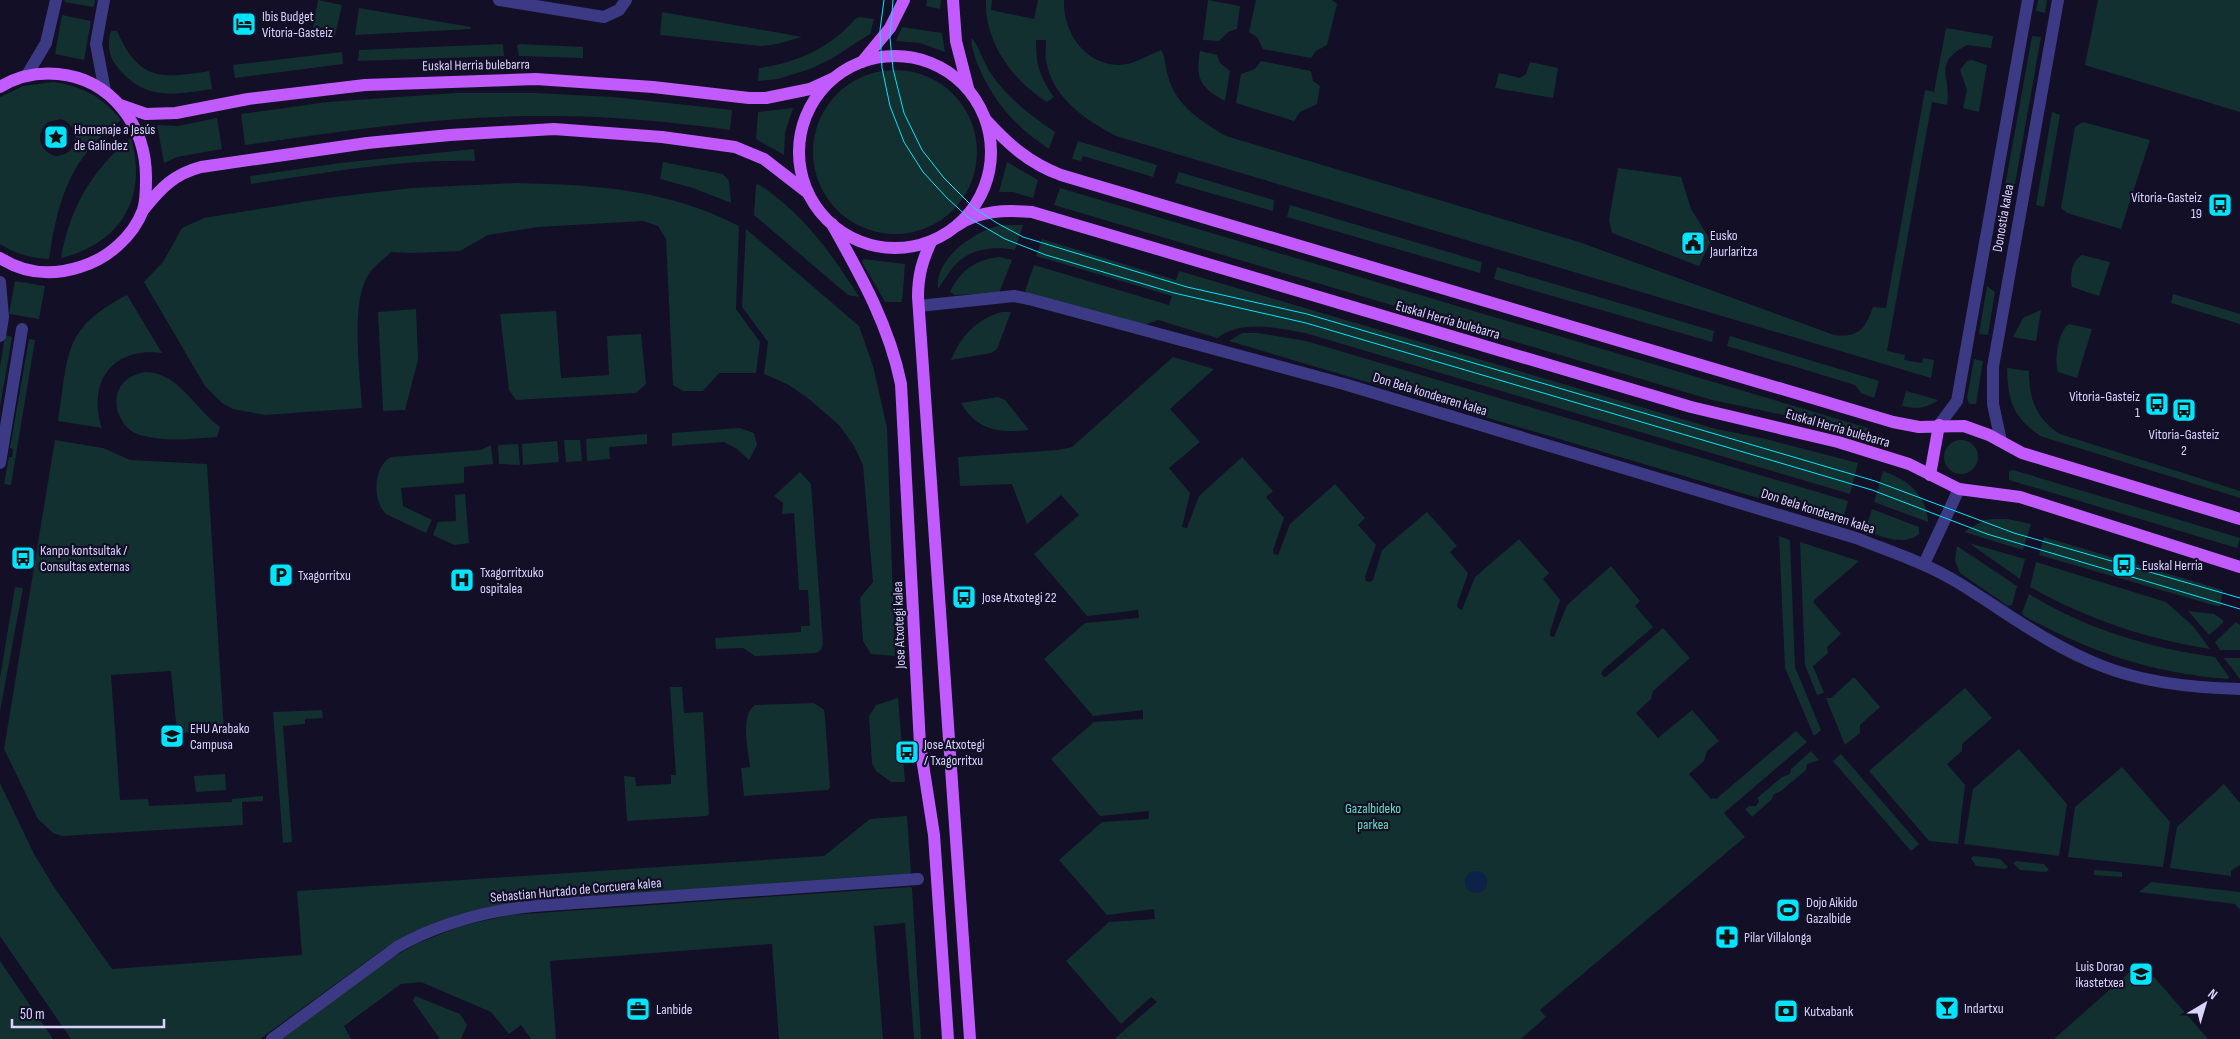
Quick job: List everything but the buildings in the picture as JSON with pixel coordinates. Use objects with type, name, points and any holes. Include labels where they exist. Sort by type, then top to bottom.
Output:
[{"type":"main road","points":[[862,62],[890,28],[904,0]]},
{"type":"main road","points":[[952,0],[956,41],[968,90]]},
{"type":"main road","points":[[891,56],[920,60],[947,71],[968,90],[979,104],[986,120],[990,138],[989,174],[984,192],[974,208],[958,225],[932,242],[914,247],[879,247],[846,235],[818,210],[808,193],[799,159],[800,141],[810,107],[832,80],[862,62],[891,56]]},
{"type":"main road","points":[[0,87],[27,75],[47,73],[67,75],[87,81],[105,91],[120,104],[133,122],[145,155],[144,208]]},
{"type":"main road","name":"Euskal Herria bulebarra","points":[[120,104],[146,114],[176,113],[248,99],[365,85],[536,79],[653,87],[749,98],[766,98],[810,89],[832,80]]},
{"type":"main road","name":"Euskal Herria bulebarra","points":[[986,120],[1021,155],[1032,163],[1061,175],[1893,422],[1919,426],[1964,426],[2000,441],[2022,453],[2240,519]]},
{"type":"main road","points":[[0,258],[16,266],[36,272],[67,271],[96,262],[124,239],[144,208],[169,180],[185,171],[201,167],[367,143],[450,135],[554,129],[662,137],[735,148],[764,159],[808,193]]},
{"type":"main road","name":"Euskal Herria bulebarra","points":[[958,225],[970,218],[990,213],[1032,212],[1691,407],[1838,442],[1909,464],[1959,489],[2020,497],[2240,567]]},
{"type":"main road","name":"Jose Atxotegi kalea","points":[[832,224],[877,306],[890,341],[901,384],[920,745],[934,835],[948,1039]]},
{"type":"main road","points":[[932,242],[922,261],[918,278],[919,306],[970,1039]]},
{"type":"main road","points":[[1930,475],[1939,425]]},
{"type":"street","points":[[27,75],[46,43],[56,0]]},
{"type":"street","points":[[104,0],[96,44],[105,91]]},
{"type":"street","points":[[499,0],[604,17],[619,10],[626,0]]},
{"type":"street","name":"Donostia kalea","points":[[1939,425],[1957,401],[2028,0]]},
{"type":"street","name":"Donostia kalea","points":[[2000,441],[1993,404],[1993,367],[2058,0]]},
{"type":"street","points":[[0,282],[2,317],[0,336]]},
{"type":"street","name":"Don Bela kondearen kalea","points":[[919,306],[1014,296],[1344,384],[1856,538],[1924,564],[1957,582],[2035,633],[2102,666],[2161,682],[2240,690]]},
{"type":"street","points":[[0,463],[22,329]]},
{"type":"street","points":[[1924,564],[1959,489]]},
{"type":"street","name":"Sebastian Hurtado de Corcuera kalea","points":[[272,1039],[397,947],[419,935],[476,915],[504,909],[533,906],[918,879]]},
{"type":"green space","points":[[65,0],[95,0],[94,7],[64,2]]},
{"type":"green space","points":[[318,0],[342,5],[335,36],[311,39]]},
{"type":"green space","points":[[927,0],[941,0],[940,9],[926,6]]},
{"type":"green space","points":[[986,0],[992,0],[991,10],[1034,19],[1038,0],[1064,0],[1067,23],[1071,34],[1085,52],[1105,63],[1128,64],[1161,50],[1172,87],[1183,104],[1208,125],[1226,136],[1579,242],[1834,335],[1843,336],[1860,330],[1867,321],[1873,307],[1886,308],[1925,90],[1934,92],[1946,28],[1993,36],[1991,48],[1967,45],[1949,58],[1945,71],[1948,95],[1947,105],[1932,102],[1887,351],[1905,355],[1904,360],[1922,363],[1923,358],[1934,360],[1931,378],[1116,136],[1082,115],[1063,97],[1055,86],[1050,74],[1046,58],[1046,40],[1036,40],[1037,56],[1039,70],[1054,97],[1047,102],[1012,72],[995,45],[987,16]]},
{"type":"green space","points":[[1208,0],[1240,6],[1237,29],[1228,32],[1219,41],[1203,40]]},
{"type":"green space","points":[[1256,0],[1332,0],[1337,4],[1327,45],[1316,51],[1311,58],[1263,49],[1257,37],[1249,32]]},
{"type":"green space","points":[[2038,0],[2047,0],[2045,13],[2036,11]]},
{"type":"green space","points":[[2098,0],[2240,0],[2240,112],[2085,65]]},
{"type":"green space","points":[[359,8],[471,27],[471,29],[355,35]]},
{"type":"green space","points":[[662,12],[802,37],[761,46],[660,35]]},
{"type":"green space","points":[[62,15],[91,21],[84,60],[55,54]]},
{"type":"green space","points":[[859,17],[874,19],[870,34],[831,59],[810,69],[778,79],[758,81],[759,68],[799,58],[824,46]]},
{"type":"green space","points":[[902,27],[942,33],[945,52],[920,43],[896,41]]},
{"type":"green space","points":[[111,31],[117,31],[125,47],[143,68],[153,73],[165,75],[209,71],[212,89],[183,93],[159,93],[147,90],[136,84],[113,61],[109,44]]},
{"type":"green space","points":[[2032,36],[2041,37],[2009,218],[1999,220]]},
{"type":"green space","points":[[972,38],[990,72],[1003,90],[1055,132],[1049,149],[1025,131],[996,99],[976,60]]},
{"type":"green space","points":[[503,44],[504,56],[358,61],[359,50]]},
{"type":"green space","points":[[519,44],[583,47],[583,58],[519,56],[517,46]]},
{"type":"green space","points":[[1200,51],[1217,55],[1220,63],[1230,71],[1225,101],[1210,92],[1199,76]]},
{"type":"green space","points":[[342,52],[343,64],[235,78],[233,65]]},
{"type":"green space","points":[[1972,60],[1987,65],[1979,112],[1963,108],[1967,90],[1960,70],[1967,61]]},
{"type":"green space","points":[[1261,61],[1311,71],[1313,81],[1320,86],[1317,104],[1300,112],[1294,121],[1236,103],[1241,74],[1255,69]]},
{"type":"green space","points":[[1530,62],[1558,68],[1553,98],[1495,88],[1499,73],[1520,78],[1526,74]]},
{"type":"green space","points":[[903,70],[919,73],[934,79],[959,100],[968,113],[974,128],[977,152],[976,168],[968,191],[947,216],[934,225],[919,231],[887,234],[871,231],[856,225],[831,204],[822,191],[816,176],[813,144],[816,128],[822,113],[843,88],[856,79],[871,73]]},
{"type":"green space","points":[[53,82],[73,86],[99,99],[121,120],[90,149],[78,164],[69,181],[57,217],[49,259],[23,255],[0,244],[0,97],[23,86]],"holes":[[[61,119],[73,128],[75,134],[73,146],[63,155],[55,156],[49,153],[40,141],[41,132],[44,127],[48,122]]]},
{"type":"green space","points":[[455,93],[535,93],[613,97],[732,110],[730,130],[659,121],[610,118],[562,116],[501,117],[391,125],[245,145],[241,114],[328,102]]},
{"type":"green space","points":[[793,108],[785,133],[784,155],[756,139],[758,112]]},
{"type":"green space","points":[[2052,112],[2060,115],[2044,207],[2036,205]]},
{"type":"green space","points":[[217,118],[222,149],[177,157],[164,163],[157,125],[178,126]]},
{"type":"green space","points":[[2083,122],[2150,140],[2121,229],[2067,213],[2061,208],[2075,127]]},
{"type":"green space","points":[[131,138],[136,180],[132,198],[125,215],[114,229],[100,241],[82,251],[61,258],[70,223],[84,192],[105,163]]},
{"type":"green space","points":[[1078,141],[1157,165],[1153,177],[1083,156],[1081,161],[1072,159]]},
{"type":"green space","points":[[474,149],[475,161],[391,164],[251,184],[250,176],[340,163]]},
{"type":"green space","points":[[663,162],[723,174],[729,181],[731,203],[693,188],[660,179]]},
{"type":"green space","points":[[1007,162],[1038,180],[1033,198],[1013,192],[999,192]]},
{"type":"green space","points":[[1618,168],[1681,177],[1691,209],[1711,241],[1699,266],[1612,233],[1609,220]]},
{"type":"green space","points":[[1179,172],[1274,200],[1273,211],[1175,183]]},
{"type":"green space","points":[[517,183],[575,185],[631,191],[685,204],[739,226],[736,309],[760,342],[756,373],[719,373],[703,391],[683,391],[673,385],[666,239],[658,226],[643,221],[538,227],[488,235],[460,251],[391,252],[369,274],[363,286],[360,302],[358,358],[362,408],[265,415],[233,409],[222,403],[205,386],[144,282],[163,262],[182,228],[204,218],[327,198],[412,188]]},
{"type":"green space","points":[[758,184],[789,207],[815,235],[859,297],[848,295],[754,215],[756,185]]},
{"type":"green space","points":[[1060,188],[1868,428],[1865,437],[1789,416],[1712,400],[1054,205]]},
{"type":"green space","points":[[1290,205],[1482,262],[1480,273],[1287,217]]},
{"type":"green space","points":[[1003,225],[1023,225],[1015,250],[992,248],[969,254],[953,267],[938,289],[943,266],[959,247],[981,232]]},
{"type":"green space","points":[[746,229],[859,326],[873,366],[887,428],[895,656],[871,654],[863,641],[860,598],[873,582],[863,465],[854,446],[839,425],[789,385],[764,374],[768,342],[742,307]]},
{"type":"green space","points":[[1042,239],[1176,280],[1179,271],[1716,429],[1766,439],[1858,463],[1850,494],[1305,333],[1260,326],[1238,328],[1217,338],[1158,320],[1142,326],[1028,293],[1025,291],[1034,265],[1169,305],[1172,296],[1036,256]]},
{"type":"green space","points":[[2082,255],[2110,262],[2099,296],[2072,287],[2072,269]]},
{"type":"green space","points":[[1000,257],[1012,260],[999,293],[955,295],[950,292],[954,284],[970,267],[984,260]]},
{"type":"green space","points":[[863,259],[905,264],[902,302],[885,302],[862,262]]},
{"type":"green space","points":[[1497,267],[1714,331],[1712,342],[1494,279]]},
{"type":"green space","points":[[15,281],[45,286],[39,319],[9,314]]},
{"type":"green space","points":[[1987,286],[1995,292],[1988,335],[1979,334]]},
{"type":"green space","points":[[2173,294],[2240,314],[2240,324],[2171,303]]},
{"type":"green space","points":[[127,295],[162,353],[144,352],[129,355],[117,362],[108,371],[101,383],[98,396],[98,412],[102,428],[58,421],[67,361],[79,332],[106,307]]},
{"type":"green space","points":[[416,309],[418,360],[405,410],[383,411],[378,312]]},
{"type":"green space","points":[[2041,310],[2036,341],[2013,337],[2023,318]]},
{"type":"green space","points":[[556,311],[561,378],[609,375],[607,336],[641,334],[646,384],[636,393],[516,400],[509,390],[500,314]]},
{"type":"green space","points":[[1002,312],[1011,312],[997,349],[991,353],[951,360],[970,330],[984,319]]},
{"type":"green space","points":[[2069,324],[2092,329],[2077,378],[2058,372],[2057,367],[2060,339]]},
{"type":"green space","points":[[1242,333],[1258,333],[1306,341],[1848,501],[1842,523],[1229,341]]},
{"type":"green space","points":[[5,335],[12,337],[0,407],[0,367]]},
{"type":"green space","points":[[1730,336],[1879,381],[1874,398],[1861,393],[1855,385],[1727,346]]},
{"type":"green space","points":[[29,339],[35,340],[11,485],[4,484],[9,457],[12,457],[13,449],[10,448]]},
{"type":"green space","name":"Gazalbideko parkea","points":[[1173,357],[1214,369],[1170,409],[1200,442],[1169,468],[1190,493],[1182,527],[1187,528],[1199,496],[1242,457],[1273,491],[1266,497],[1284,518],[1273,550],[1274,554],[1278,555],[1290,524],[1335,484],[1365,518],[1358,525],[1376,545],[1365,577],[1366,581],[1370,582],[1373,580],[1382,550],[1427,512],[1457,546],[1450,552],[1468,573],[1457,605],[1462,610],[1475,577],[1519,539],[1549,573],[1543,579],[1560,600],[1550,632],[1550,636],[1554,637],[1567,605],[1611,566],[1640,601],[1635,606],[1653,627],[1603,670],[1601,674],[1604,677],[1607,676],[1663,628],[1690,658],[1653,691],[1651,699],[1636,713],[1658,738],[1692,710],[1719,741],[1707,751],[1704,761],[1689,774],[1711,799],[1716,799],[1796,731],[1807,742],[1724,813],[1745,837],[1540,1010],[1546,1017],[1521,1039],[1114,1039],[1157,1002],[1151,997],[1121,1024],[1066,961],[1109,922],[1155,919],[1154,909],[1107,915],[1059,860],[1102,822],[1149,819],[1149,811],[1100,816],[1051,759],[1094,722],[1143,719],[1143,710],[1093,716],[1044,659],[1085,623],[1139,618],[1138,610],[1087,616],[1034,554],[1079,515],[1061,495],[1027,524],[1012,484],[960,486],[958,457],[1058,450],[1072,447]]},
{"type":"green space","points":[[1974,359],[1983,361],[1976,404],[1969,404],[1967,398]]},
{"type":"green space","points":[[2007,368],[2029,371],[2032,399],[2045,422],[2060,434],[2240,491],[2240,498],[2040,436],[2023,421],[2013,406],[2010,398]]},
{"type":"green space","points":[[145,372],[167,378],[177,385],[220,427],[217,437],[159,439],[140,435],[126,426],[121,420],[116,404],[119,389],[129,378]]},
{"type":"green space","points":[[1906,391],[1938,400],[1921,408],[1902,406]]},
{"type":"green space","points":[[998,397],[1005,400],[1029,430],[1008,431],[982,425],[967,412],[961,403]]},
{"type":"green space","points":[[740,428],[754,433],[757,445],[749,460],[737,449],[724,442],[672,446],[672,433]]},
{"type":"green space","points":[[647,434],[647,444],[609,447],[610,459],[587,461],[586,439]]},
{"type":"green space","points":[[55,440],[103,448],[130,460],[207,464],[224,731],[177,733],[171,671],[111,675],[120,800],[148,799],[149,806],[232,802],[232,799],[263,796],[263,801],[242,802],[243,825],[62,836],[53,833],[38,819],[4,749]]},
{"type":"green space","points":[[564,440],[580,440],[582,461],[566,462]]},
{"type":"green space","points":[[1961,440],[1968,441],[1973,445],[1977,450],[1977,464],[1973,469],[1968,473],[1961,474],[1954,473],[1949,469],[1945,464],[1944,457],[1945,450],[1949,445],[1954,441]]},
{"type":"green space","points":[[557,441],[559,462],[523,465],[522,444]]},
{"type":"green space","points":[[518,444],[520,465],[499,464],[498,445]]},
{"type":"green space","points":[[491,445],[493,464],[464,467],[464,483],[401,488],[403,506],[432,520],[426,533],[386,514],[381,508],[377,492],[378,476],[385,462],[391,457],[481,450]]},
{"type":"green space","points":[[2013,470],[2240,538],[2237,548],[2009,480],[2009,471]]},
{"type":"green space","points":[[1883,471],[1900,479],[1914,489],[1924,503],[1928,522],[1874,502]]},
{"type":"green space","points":[[800,472],[811,484],[823,644],[821,650],[816,653],[755,656],[743,648],[716,649],[715,638],[801,632],[801,626],[810,626],[808,590],[799,590],[794,513],[782,514],[783,503],[774,496]]},
{"type":"green space","points":[[465,494],[469,543],[454,545],[433,535],[438,522],[456,521],[455,495]]},
{"type":"green space","points":[[1872,509],[1919,527],[1919,534],[1913,538],[1900,540],[1885,538],[1865,531]]},
{"type":"green space","points":[[2008,519],[2031,524],[2023,550],[1964,532],[1984,520]]},
{"type":"green space","points":[[1779,536],[1790,540],[1795,667],[1821,730],[1814,736],[1785,668]]},
{"type":"green space","points":[[2044,537],[2223,590],[2220,607],[2039,555]]},
{"type":"green space","points":[[1800,542],[1859,561],[1814,600],[1814,603],[1841,634],[1827,647],[1828,653],[1813,666],[1824,693],[1817,695],[1805,665]]},
{"type":"green space","points":[[1969,543],[2025,559],[2020,579]]},
{"type":"green space","points":[[1957,546],[2017,586],[2012,605],[2008,606],[1960,573],[1955,561]]},
{"type":"green space","points":[[2036,562],[2166,602],[2193,626],[2210,649],[2162,640],[2117,626],[2073,609],[2051,598],[2030,587]]},
{"type":"green space","points":[[15,587],[23,588],[0,711],[0,678]]},
{"type":"green space","points":[[2029,594],[2095,627],[2166,648],[2215,657],[2229,677],[2228,679],[2200,676],[2147,666],[2122,659],[2073,640],[2024,616],[2022,613]]},
{"type":"green space","points":[[2188,611],[2214,614],[2223,620],[2223,623],[2209,635]]},
{"type":"green space","points":[[2236,622],[2240,625],[2240,650],[2220,650],[2215,642]]},
{"type":"green space","points":[[2224,658],[2240,658],[2240,679]]},
{"type":"green space","points":[[1854,677],[1880,707],[1860,725],[1860,733],[1845,745],[1826,698],[1831,698]]},
{"type":"green space","points":[[670,687],[682,687],[684,713],[703,712],[709,814],[707,816],[627,821],[624,776],[635,777],[636,786],[671,784],[671,775],[676,775]]},
{"type":"green space","points":[[1965,688],[1992,718],[1962,744],[1962,751],[1947,764],[1965,785],[1958,844],[1929,841],[1869,771]]},
{"type":"green space","points":[[898,698],[905,782],[891,782],[876,771],[872,763],[869,716],[876,705]]},
{"type":"green space","points":[[814,703],[824,710],[830,787],[828,790],[744,796],[741,768],[750,767],[746,724],[750,710],[755,705]]},
{"type":"green space","points":[[322,710],[323,718],[305,719],[305,724],[283,726],[292,842],[283,843],[273,712]]},
{"type":"green space","points":[[2019,749],[2067,804],[2059,856],[1964,844],[1973,789]]},
{"type":"green space","points":[[1811,751],[1819,760],[1807,764],[1806,770],[1781,791],[1774,794],[1772,799],[1752,817],[1745,809],[1749,806],[1756,806],[1759,801],[1757,798],[1782,777],[1790,774],[1791,769]]},
{"type":"green space","points":[[1841,754],[1919,844],[1911,851],[1833,761]]},
{"type":"green space","points":[[2122,767],[2170,822],[2163,867],[2068,857],[2075,807]]},
{"type":"green space","points":[[225,774],[226,790],[196,792],[194,776]]},
{"type":"green space","points":[[0,783],[34,854],[54,887],[112,969],[302,955],[297,891],[824,856],[870,819],[907,816],[911,872],[909,875],[517,901],[457,915],[411,933],[385,948],[260,1039],[71,1039],[0,936]]},
{"type":"green space","points":[[2224,784],[2240,803],[2240,865],[2231,871],[2231,876],[2170,868],[2177,827]]},
{"type":"green space","points":[[1974,856],[2000,859],[2008,867],[2005,869],[1976,866],[1971,858]]},
{"type":"green space","points":[[2016,861],[2044,864],[2049,870],[2046,872],[2020,870],[2013,863]]},
{"type":"green space","points":[[2094,870],[2122,872],[2122,877],[2094,875]]},
{"type":"green space","points":[[2151,882],[2240,892],[2240,910],[2235,904],[2139,892]]},
{"type":"green space","points":[[912,888],[921,1039],[914,1039],[905,923],[874,926],[883,1039],[779,1039],[772,944],[550,961],[556,1039],[531,1039],[521,1025],[509,1034],[491,1012],[421,982],[401,984],[344,1026],[351,1039],[281,1039],[393,957],[416,944],[461,926],[510,915]]},
{"type":"green space","points":[[0,961],[53,1039],[0,1039]]},
{"type":"green space","points":[[2141,962],[2208,1039],[2054,1039]]},
{"type":"green space","points":[[415,996],[460,1014],[467,1025],[461,1039],[440,1039],[413,1001]]},
{"type":"water","points":[[1472,871],[1480,871],[1487,878],[1487,886],[1480,893],[1472,893],[1465,886],[1465,878]]},
{"type":"tram line","points":[[884,0],[880,30],[882,68],[890,106],[904,142],[923,172],[947,198],[969,218],[1005,239],[1046,255],[1174,293],[1306,323],[1872,490],[1987,534],[2240,609]]},
{"type":"tram line","points":[[893,0],[890,38],[893,69],[904,113],[922,150],[944,178],[974,208],[1023,237],[1187,287],[1307,314],[1875,481],[2014,533],[2240,598]]},
{"type":"place","name":"Ibis Budget Vitoria-Gasteiz","points":[[244,24]]},
{"type":"place","name":"Homenaje a Jesús de Galíndez","points":[[56,137]]},
{"type":"place","name":"Vitoria-Gasteiz 19","points":[[2220,205]]},
{"type":"place","name":"Eusko Jaurlaritza","points":[[1693,243]]},
{"type":"place","name":"Vitoria-Gasteiz 1","points":[[2157,404]]},
{"type":"place","name":"Vitoria-Gasteiz 2","points":[[2184,410]]},
{"type":"place","name":"Kanpo kontsultak / Consultas externas","points":[[23,558]]},
{"type":"place","name":"Euskal Herria","points":[[2124,565]]},
{"type":"place","name":"Txagorritxu","points":[[281,575]]},
{"type":"place","name":"Txagorritxuko ospitalea","points":[[462,580]]},
{"type":"place","name":"Jose Atxotegi 22","points":[[964,597]]},
{"type":"place","name":"EHU Arabako Campusa","points":[[172,736]]},
{"type":"place","name":"Jose Atxotegi / Txagorritxu","points":[[907,752]]},
{"type":"place","name":"Dojo Aikido Gazalbide","points":[[1788,910]]},
{"type":"place","name":"Pilar Villalonga","points":[[1727,937]]},
{"type":"place","name":"Luis Dorao ikastetxea","points":[[2141,974]]},
{"type":"place","name":"Indartxu","points":[[1947,1008]]},
{"type":"place","name":"Lanbide","points":[[638,1009]]},
{"type":"place","name":"Kutxabank","points":[[1786,1011]]}]
